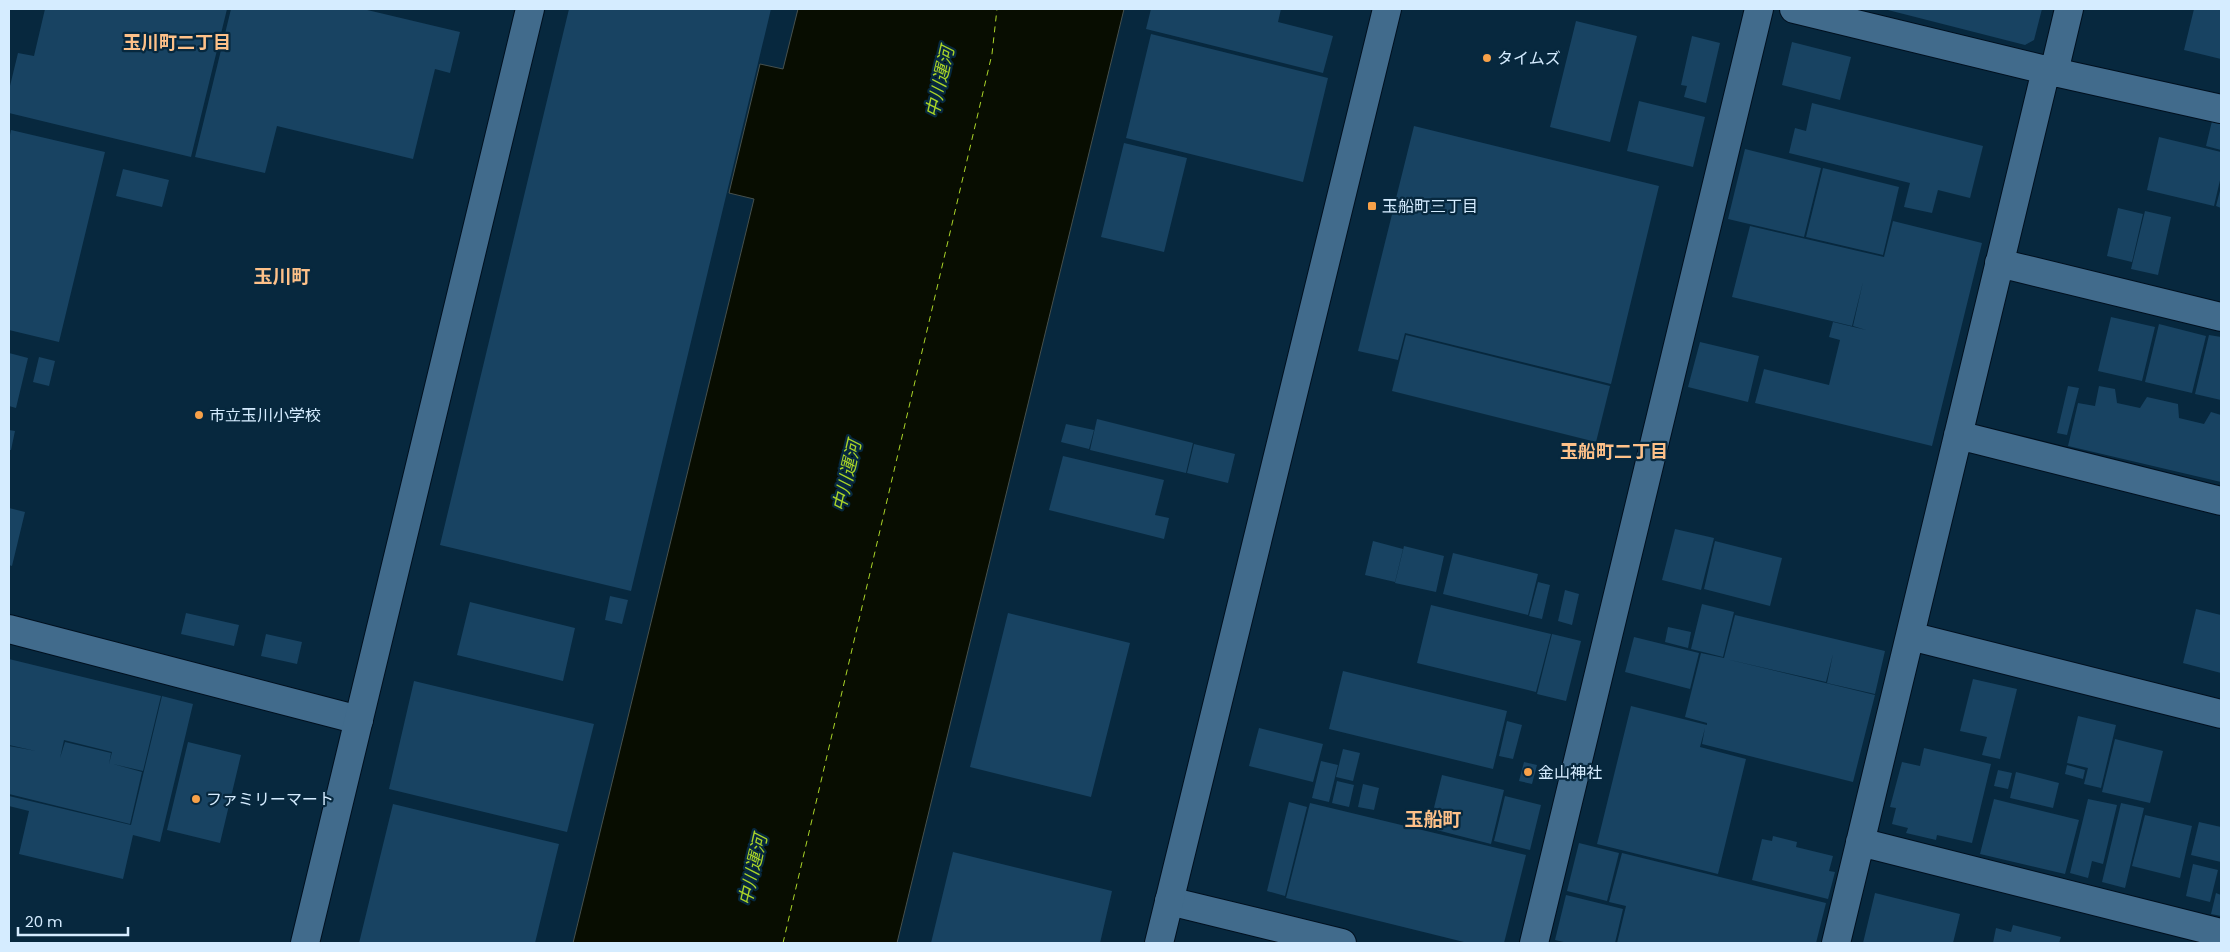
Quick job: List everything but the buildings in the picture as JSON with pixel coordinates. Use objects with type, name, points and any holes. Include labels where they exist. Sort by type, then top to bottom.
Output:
[{"type":"street","points":[[306,943],[530,9]]},
{"type":"street","points":[[1159,943],[1388,9]]},
{"type":"street","points":[[1534,943],[1759,9]]},
{"type":"street","points":[[1794,9],[2050,71],[2221,109]]},
{"type":"street","points":[[1836,943],[1999,263],[2050,71],[2069,9]]},
{"type":"street","points":[[1999,263],[2221,317]]},
{"type":"street","points":[[1958,434],[2221,501]]},
{"type":"street","points":[[9,629],[359,720]]},
{"type":"street","points":[[1910,636],[2221,714]]},
{"type":"street","points":[[1860,842],[2221,933]]},
{"type":"street","points":[[1169,901],[1342,943]]},
{"type":"water","name":"中川運河","points":[[798,9],[1124,9],[897,943],[573,943],[754,199],[729,193],[760,64],[783,69]]},
{"type":"ferry route","points":[[783,943],[992,54],[997,9]]},
{"type":"place","name":"タイムズ","points":[[1487,58]]},
{"type":"place","name":"玉船町三丁目","points":[[1372,206]]},
{"type":"place","name":"市立玉川小学校","points":[[199,415]]},
{"type":"place","name":"金山神社","points":[[1528,772]]},
{"type":"place","name":"ファミリーマート","points":[[196,799]]},
{"type":"district","name":"玉川町二丁目","points":[[177,43]]},
{"type":"district","name":"玉川町","points":[[282,276]]},
{"type":"district","name":"玉船町二丁目","points":[[1614,452]]},
{"type":"district","name":"玉船町","points":[[1433,819]]}]
